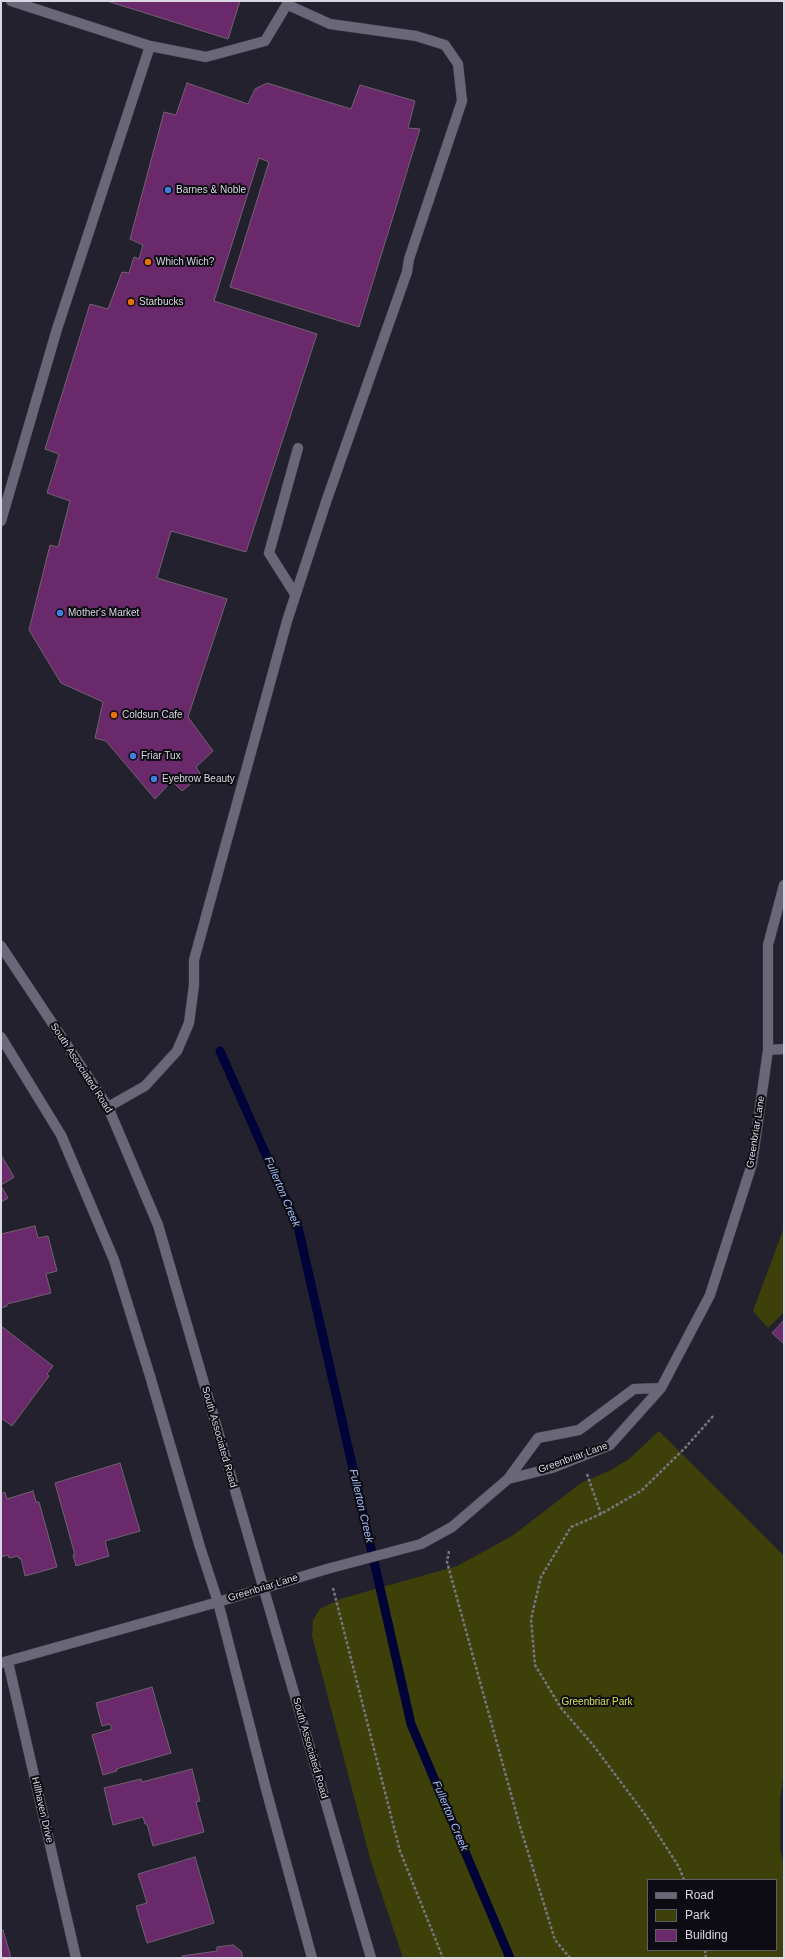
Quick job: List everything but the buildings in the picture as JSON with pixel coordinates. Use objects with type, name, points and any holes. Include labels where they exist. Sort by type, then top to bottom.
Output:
[{"type":"street","points":[[11,1],[150,46],[206,57],[265,41],[289,3],[330,24],[416,36],[445,45],[458,64],[462,101],[409,259],[407,272],[295,594],[194,960],[194,985],[189,1023],[177,1051],[145,1086],[108,1107]]},
{"type":"street","points":[[1,521],[57,329],[150,46]]},
{"type":"street","points":[[295,594],[269,553],[298,448]]},
{"type":"street","name":"Greenbriar Lane","points":[[508,1479],[552,1468],[610,1445],[661,1388],[710,1295],[750,1172],[768,1050],[768,945],[784,885]]},
{"type":"street","name":"South Associated Road","points":[[1,946],[108,1107],[158,1225],[371,1958]]},
{"type":"street","points":[[1,1037],[61,1135],[114,1260],[200,1547],[218,1602],[266,1789],[312,1958]]},
{"type":"street","points":[[768,1050],[784,1049]]},
{"type":"street","name":"Greenbriar Lane","points":[[4,1663],[263,1589],[343,1564],[421,1544],[452,1527],[508,1479],[538,1438],[579,1430],[634,1389],[661,1388]]},
{"type":"street","name":"Hillhaven Drive","points":[[4,1663],[76,1958]]},
{"type":"path","points":[[684,1879],[679,1867],[644,1813],[593,1745],[561,1708],[535,1665],[531,1619],[541,1577],[571,1527],[601,1514],[641,1491],[685,1448],[714,1415]]},
{"type":"path","points":[[586,1470],[601,1514]]},
{"type":"path","points":[[452,1527],[447,1562],[488,1704],[519,1823],[554,1940],[570,1958]]},
{"type":"path","points":[[327,1569],[400,1850],[443,1958]]},
{"type":"green space","points":[[784,1227],[784,1312],[768,1328],[753,1311]]},
{"type":"green space","name":"Greenbriar Park","points":[[659,1431],[784,1556],[784,1771],[780,1799],[780,1849],[784,1867],[784,1958],[403,1958],[371,1862],[312,1636],[313,1620],[320,1609],[340,1599],[457,1566],[512,1536],[581,1483],[611,1470],[629,1459]]},
{"type":"waterway","name":"Fullerton Creek","points":[[220,1051],[298,1227],[411,1724],[510,1958]]},
{"type":"place","name":"Barnes & Noble","points":[[168,190]]},
{"type":"place","name":"Which Wich?","points":[[148,262]]},
{"type":"place","name":"Starbucks","points":[[131,302]]},
{"type":"place","name":"Mother's Market","points":[[60,613]]},
{"type":"place","name":"Coldsun Cafe","points":[[114,715]]},
{"type":"place","name":"Friar Tux","points":[[133,756]]},
{"type":"place","name":"Eyebrow Beauty","points":[[154,779]]}]
